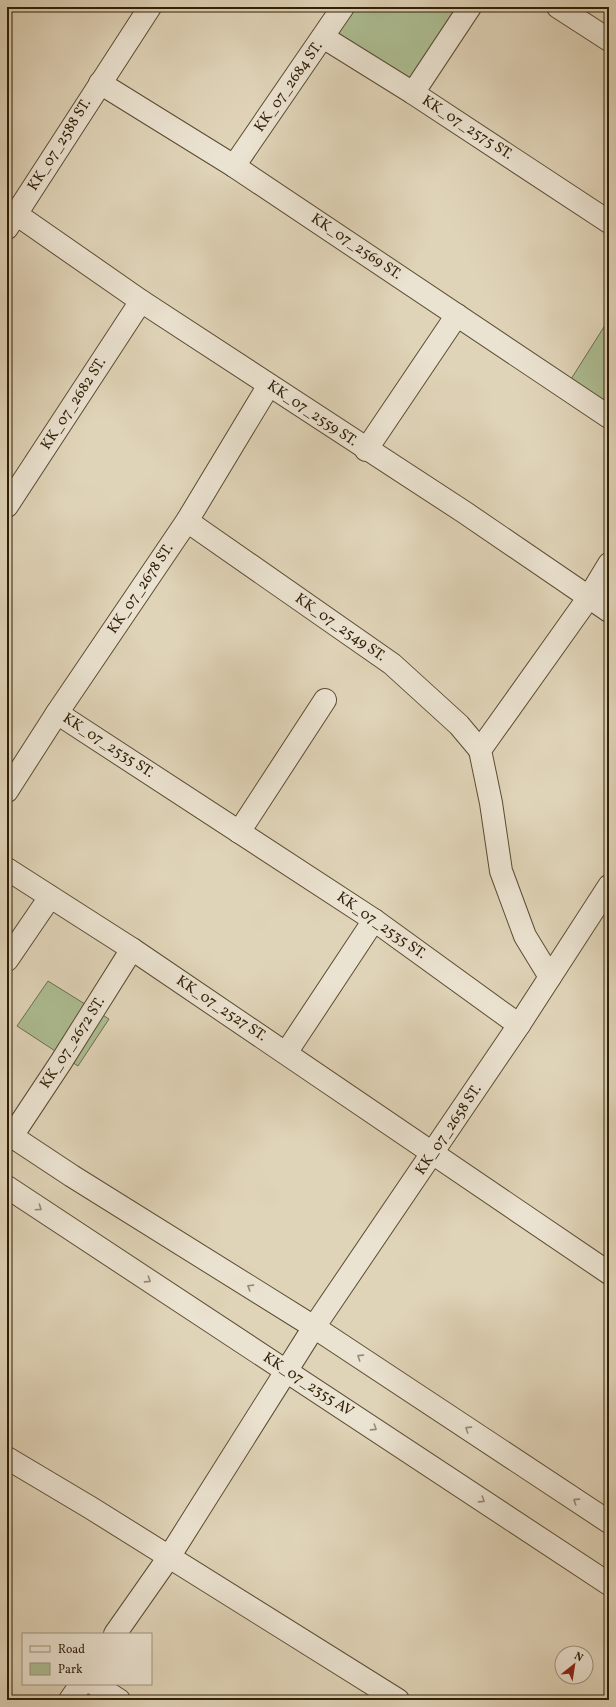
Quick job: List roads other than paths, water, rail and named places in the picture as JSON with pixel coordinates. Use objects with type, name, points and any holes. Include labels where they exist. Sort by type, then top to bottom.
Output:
[{"type":"street","name":"KK_07_2588 ST.","points":[[12,221],[150,7]]},
{"type":"street","name":"KK_07_2684 ST.","points":[[234,166],[343,7]]},
{"type":"street","points":[[413,93],[470,7]]},
{"type":"street","points":[[558,7],[609,40]]},
{"type":"street","name":"KK_07_2575 ST.","points":[[323,37],[413,93],[609,222]]},
{"type":"street","name":"KK_07_2569 ST.","points":[[100,83],[234,166],[609,417]]},
{"type":"street","name":"KK_07_2559 ST.","points":[[12,221],[141,301],[366,450],[464,512],[609,611]]},
{"type":"street","name":"KK_07_2682 ST.","points":[[7,506],[141,301]]},
{"type":"street","points":[[366,450],[457,315]]},
{"type":"street","name":"KK_07_2678 ST.","points":[[7,790],[57,713],[187,521],[269,385]]},
{"type":"street","name":"KK_07_2549 ST.","points":[[187,521],[392,664],[459,725],[480,750]]},
{"type":"street","points":[[550,977],[525,936],[501,871],[491,803],[480,750],[589,597],[609,564]]},
{"type":"street","points":[[239,832],[325,700]]},
{"type":"street","name":"KK_07_2535 ST.","points":[[57,713],[374,920],[520,1025]]},
{"type":"street","name":"KK_07_2527 ST.","points":[[7,869],[132,949],[609,1273]]},
{"type":"street","name":"KK_07_2658 ST.","points":[[116,1633],[169,1557],[314,1327],[520,1025],[609,886]]},
{"type":"street","points":[[7,960],[50,897]]},
{"type":"street","points":[[286,1053],[374,920]]},
{"type":"street","name":"KK_07_2672 ST.","points":[[9,1135],[61,1062],[132,949]]},
{"type":"street","points":[[9,1135],[314,1327],[609,1522]]},
{"type":"street","name":"KK_07_2355 AV","points":[[7,1187],[609,1584]]},
{"type":"street","points":[[9,1463],[91,1508],[398,1700]]},
{"type":"street","points":[[70,1700],[80,1685]]},
{"type":"street","points":[[96,1685],[119,1700]]}]
